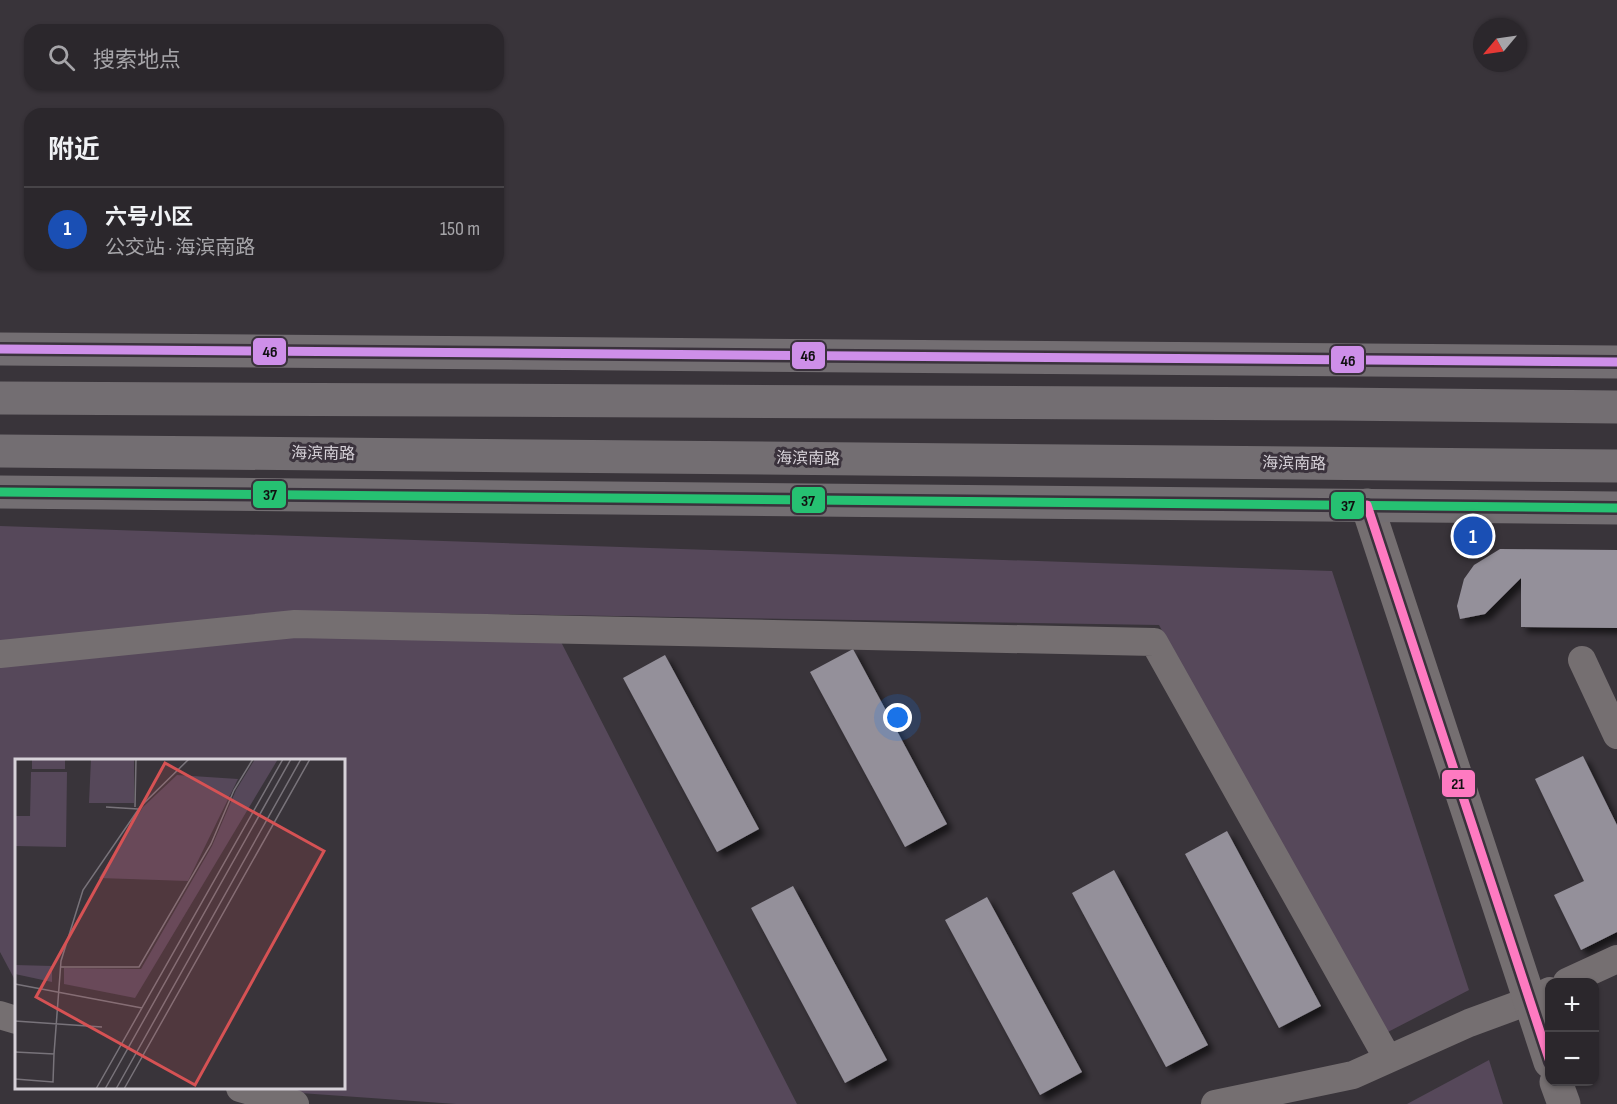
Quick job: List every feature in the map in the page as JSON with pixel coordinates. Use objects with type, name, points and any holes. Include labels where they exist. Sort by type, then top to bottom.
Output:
[{"type":"highway","points":[[0,349],[1617,362]]},
{"type":"highway","points":[[0,398],[1617,407]]},
{"type":"highway","name":"海滨南路","points":[[0,451],[1617,466]]},
{"type":"highway","points":[[0,492],[1617,508]]},
{"type":"street","points":[[1367,505],[1539,996],[1545,1032]]},
{"type":"street","points":[[0,654],[295,624],[1154,642],[1388,1059]]},
{"type":"street","points":[[1582,660],[1617,735]]},
{"type":"street","points":[[1577,978],[1617,959]]},
{"type":"street","points":[[1215,1104],[1353,1075],[1469,1023],[1539,996]]},
{"type":"street","points":[[0,1015],[15,1020]]},
{"type":"street","points":[[1557,1086],[1564,1104]]},
{"type":"street","points":[[243,1089],[295,1104]]},
{"type":"shaded area","points":[[0,526],[1332,571],[1469,990],[1384,1034],[1159,625],[303,611],[0,641]]},
{"type":"shaded area","points":[[300,634],[559,638],[797,1104],[456,1104],[300,1093],[288,1089],[345,1089],[345,759],[15,759],[15,980],[0,952],[0,666]]},
{"type":"shaded area","points":[[1489,1060],[1503,1104],[1407,1104]]},
{"type":"building","points":[[1500,549],[1617,550],[1617,628],[1521,627],[1521,578],[1485,614],[1460,619],[1457,606],[1464,579],[1474,565]]},
{"type":"building","points":[[853,649],[947,824],[905,847],[810,672]]},
{"type":"building","points":[[665,655],[759,829],[717,852],[623,678]]},
{"type":"building","points":[[1583,756],[1617,825],[1617,932],[1581,950],[1554,895],[1584,881],[1535,779]]},
{"type":"building","points":[[1227,831],[1321,1006],[1279,1028],[1185,854]]},
{"type":"building","points":[[1114,870],[1208,1045],[1166,1067],[1072,893]]},
{"type":"building","points":[[793,886],[887,1060],[845,1083],[751,908]]},
{"type":"building","points":[[987,897],[1082,1072],[1040,1095],[945,920]]},
{"type":"transit line","name":"46","points":[[0,349],[1617,362]]},
{"type":"transit line","name":"37","points":[[0,492],[1617,508]]},
{"type":"transit line","name":"21","points":[[1367,505],[1545,1047]]},
{"type":"place","name":"六号小区","points":[[1473,536]]}]
